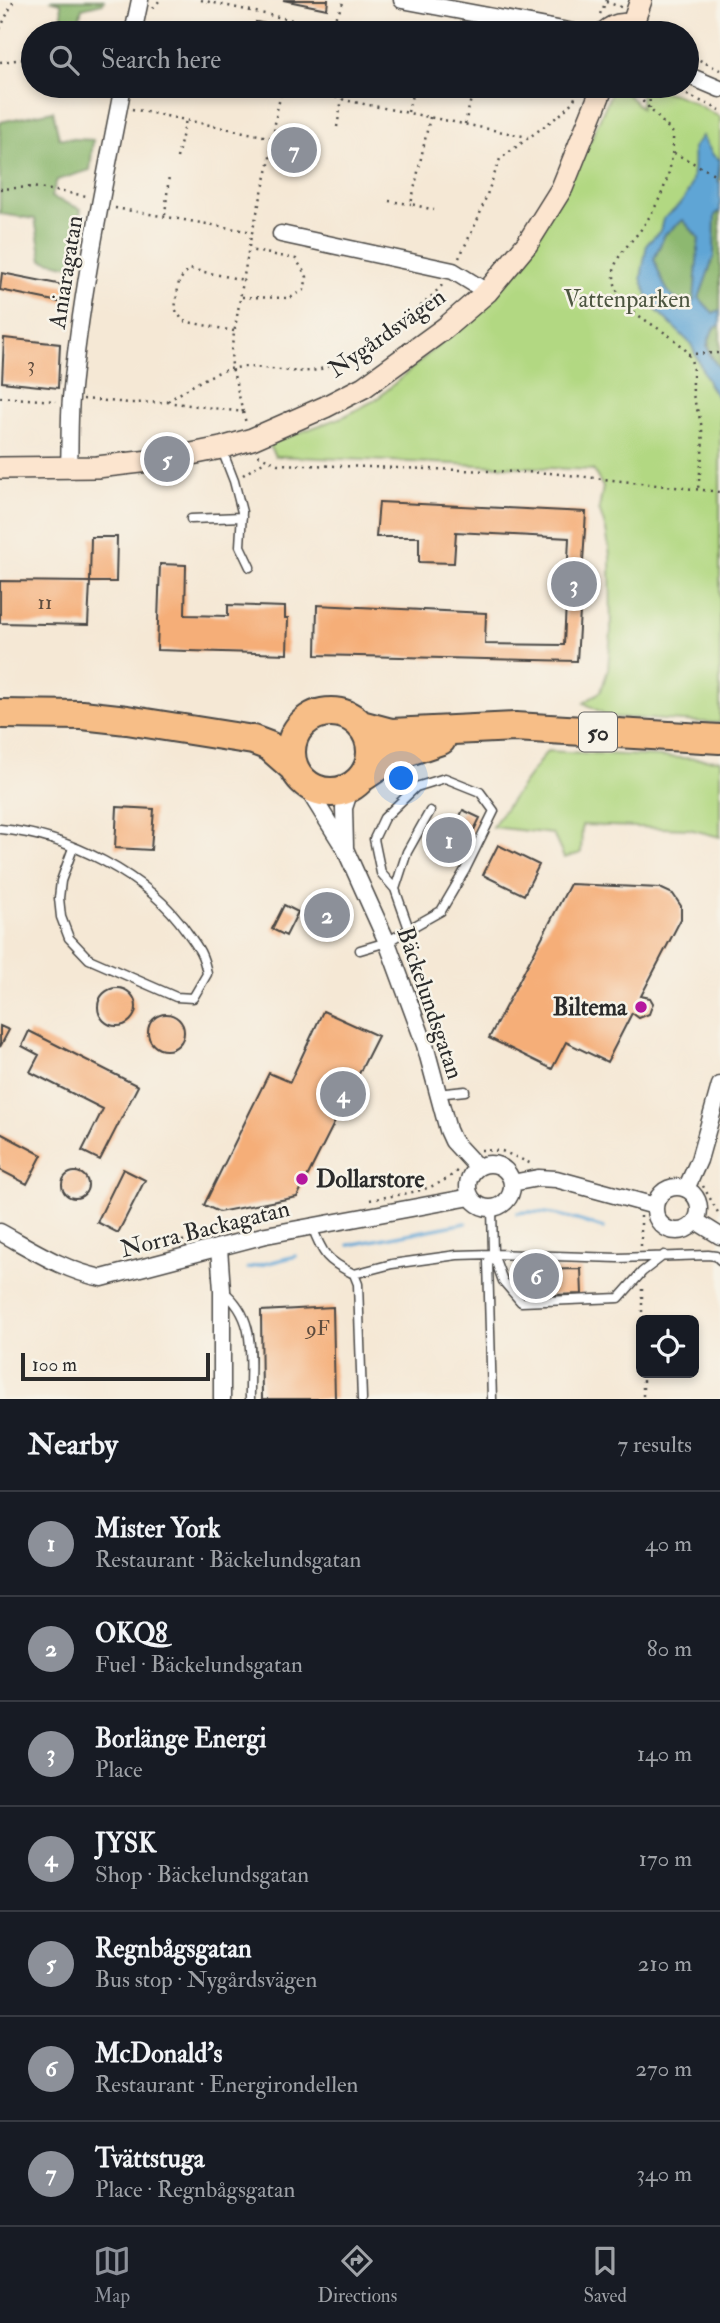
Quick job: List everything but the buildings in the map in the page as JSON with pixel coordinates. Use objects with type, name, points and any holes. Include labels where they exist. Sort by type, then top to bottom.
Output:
[{"type":"highway","points":[[0,714],[82,715],[254,740],[269,746],[297,772],[318,790],[340,791],[357,782],[368,768],[372,750],[361,725],[349,716],[334,712],[319,714],[306,721],[292,742],[292,759],[297,772]]},
{"type":"highway","points":[[0,722],[82,715]]},
{"type":"highway","points":[[213,733],[306,721]]},
{"type":"highway","name":"50","points":[[361,725],[391,733],[515,727],[720,739]]},
{"type":"highway","name":"50","points":[[357,782],[394,756],[477,730]]},
{"type":"street","points":[[136,21],[140,0]]},
{"type":"street","points":[[402,0],[515,21]]},
{"type":"street","points":[[638,21],[642,0]]},
{"type":"street","points":[[699,80],[720,89]]},
{"type":"street","name":"Aniaragatan","points":[[69,468],[71,401],[77,348],[106,202],[121,98]]},
{"type":"street","name":"Nygårdsvägen","points":[[0,468],[97,467],[167,459],[221,448],[252,439],[364,387],[416,350],[487,292],[527,244],[562,188],[598,98]]},
{"type":"street","points":[[281,234],[453,271],[487,292]]},
{"type":"street","name":"Bäckelundsgatan","points":[[297,772],[345,849],[387,942],[425,1045],[453,1141],[477,1167]]},
{"type":"street","name":"Bäckelundsgatan","points":[[345,849],[343,820],[346,798],[357,782]]},
{"type":"street","points":[[686,1189],[699,1160],[720,1085]]},
{"type":"street","points":[[484,1164],[499,1165],[510,1175],[512,1182],[510,1196],[499,1206],[492,1208],[480,1205],[471,1197],[468,1184],[477,1167],[484,1164]]},
{"type":"street","points":[[512,1182],[538,1178],[556,1179],[655,1206]]},
{"type":"street","points":[[680,1187],[686,1189],[697,1200],[699,1214],[696,1221],[684,1230],[669,1230],[658,1220],[655,1206],[657,1199],[667,1190],[680,1187]]},
{"type":"street","name":"Norra Backagatan","points":[[0,1232],[63,1266],[83,1275],[102,1278],[312,1226],[471,1197]]},
{"type":"street","points":[[696,1221],[720,1236]]},
{"type":"street","points":[[219,1248],[222,1290],[222,1399]]},
{"type":"lane","points":[[221,448],[234,481],[242,517],[240,546],[250,567]]},
{"type":"lane","points":[[191,519],[242,517]]},
{"type":"lane","points":[[360,950],[387,942],[440,911],[465,870],[495,811],[480,792],[445,778],[416,787],[384,818],[374,839],[381,873],[395,889],[409,929]]},
{"type":"lane","points":[[395,889],[407,852],[430,811]]},
{"type":"lane","points":[[0,829],[18,831],[73,848],[106,862],[132,877],[166,906],[205,958],[207,974],[192,998],[176,998],[89,959],[69,938],[61,917],[59,898],[61,881],[73,848]]},
{"type":"lane","points":[[438,1094],[465,1091]]},
{"type":"lane","points":[[492,1208],[493,1254],[503,1281],[521,1303],[619,1298],[642,1272],[664,1255]]},
{"type":"lane","points":[[312,1226],[326,1257],[335,1265],[354,1274],[419,1260],[493,1254],[618,1258],[708,1255],[716,1256],[720,1260]]},
{"type":"lane","points":[[492,1399],[488,1262],[493,1254]]},
{"type":"lane","points":[[354,1274],[359,1299],[362,1399]]},
{"type":"lane","points":[[222,1290],[241,1307],[248,1328],[250,1399]]},
{"type":"path","points":[[0,29],[14,0]]},
{"type":"path","points":[[203,0],[300,21]]},
{"type":"path","points":[[332,21],[338,15],[344,0]]},
{"type":"path","points":[[0,62],[21,59]]},
{"type":"path","points":[[699,60],[720,70]]},
{"type":"path","points":[[281,98],[231,351],[232,368],[243,412],[254,450],[260,457],[278,464],[305,466],[550,473],[720,492]]},
{"type":"path","points":[[339,98],[530,137]]},
{"type":"path","points":[[408,112],[411,98]]},
{"type":"path","points":[[465,124],[471,98]]},
{"type":"path","points":[[167,402],[203,380],[232,368],[310,371],[329,367],[410,316],[453,271],[478,219],[500,159],[562,113],[575,98]]},
{"type":"path","points":[[640,98],[673,133],[674,153],[664,191],[641,230],[622,252],[614,272],[619,293],[636,314],[671,337],[688,354],[694,371],[694,395],[702,431],[698,489]]},
{"type":"path","points":[[650,98],[650,108]]},
{"type":"path","points":[[694,98],[720,110]]},
{"type":"path","points":[[337,127],[342,99]]},
{"type":"path","points":[[130,109],[273,138]]},
{"type":"path","points":[[411,204],[430,117]]},
{"type":"path","points":[[177,158],[186,120]]},
{"type":"path","points":[[674,153],[720,177]]},
{"type":"path","points":[[165,215],[169,175]]},
{"type":"path","points":[[0,189],[32,187],[253,232]]},
{"type":"path","points":[[388,201],[434,210]]},
{"type":"path","points":[[242,297],[290,298],[304,290],[307,277],[296,259],[249,250]]},
{"type":"path","points":[[234,331],[183,320],[175,309],[179,281],[189,270],[244,280]]},
{"type":"path","points":[[688,354],[720,353]]},
{"type":"path","points":[[0,397],[167,402],[243,412]]},
{"type":"path","points":[[234,481],[267,460]]},
{"type":"path","points":[[154,1249],[192,1238]]},
{"type":"path","points":[[643,1378],[643,1399]]},
{"type":"green space","points":[[50,0],[104,0],[103,3],[82,8],[79,21],[63,21],[61,3]]},
{"type":"green space","name":"Vattenparken","points":[[609,98],[631,98],[641,108],[641,98],[684,98],[720,117],[720,723],[610,717],[584,703],[601,691],[608,669],[611,631],[610,555],[599,509],[603,487],[593,470],[275,456],[268,444],[345,416],[377,399],[494,296],[590,141]]},
{"type":"green space","points":[[53,111],[59,138],[93,140],[90,170],[57,180],[51,197],[81,209],[71,266],[42,260],[35,219],[0,214],[0,122]]},
{"type":"green space","points":[[720,211],[720,310],[713,313],[699,298],[714,256],[715,215]]},
{"type":"green space","points":[[683,220],[699,238],[694,300],[688,305],[675,299],[670,293],[654,259],[665,234]]},
{"type":"green space","points":[[720,325],[720,369],[711,354],[709,341],[713,329]]},
{"type":"green space","points":[[547,751],[720,760],[720,837],[689,829],[582,825],[581,853],[564,858],[553,834],[492,827]]},
{"type":"water","name":"Vattenparken","points":[[702,136],[713,155],[720,160],[720,211],[715,215],[714,256],[699,298],[713,313],[720,310],[720,325],[713,329],[707,345],[710,356],[720,369],[720,401],[709,385],[691,344],[650,304],[641,278],[647,244],[660,231],[663,219],[680,204],[690,189],[693,148]],"holes":[[[683,220],[699,238],[694,300],[688,305],[681,303],[670,293],[654,259],[665,234]]]},
{"type":"waterway","points":[[517,1213],[550,1214],[603,1228]]},
{"type":"waterway","points":[[349,1245],[466,1223]]},
{"type":"waterway","points":[[248,1268],[296,1256]]},
{"type":"place","name":"Tvättstuga","points":[[294,150]]},
{"type":"place","name":"Regnbågsgatan","points":[[167,459]]},
{"type":"place","name":"Borlänge Energi","points":[[574,584]]},
{"type":"place","name":"Mister York","points":[[449,840]]},
{"type":"place","name":"OKQ8","points":[[327,915]]},
{"type":"place","name":"Biltema","points":[[641,1007]]},
{"type":"place","name":"JYSK","points":[[343,1094]]},
{"type":"place","name":"Dollarstore","points":[[302,1179]]},
{"type":"place","name":"McDonald's","points":[[536,1276]]}]
